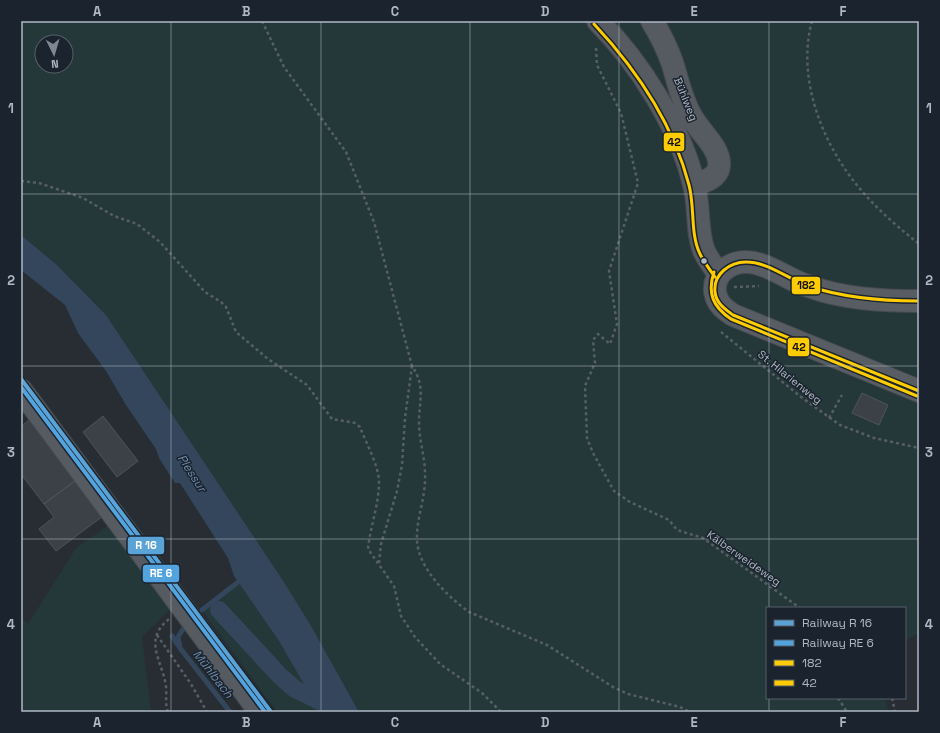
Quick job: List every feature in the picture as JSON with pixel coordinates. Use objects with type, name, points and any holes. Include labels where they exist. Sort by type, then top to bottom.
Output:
[{"type":"main road","points":[[919,301],[885,300],[828,292],[792,280],[765,267],[747,262],[731,265],[724,269],[717,282],[719,304],[733,315],[795,339],[919,391]]},
{"type":"street","points":[[598,21],[617,41],[659,102],[682,151],[694,185],[704,250],[717,282]]},
{"type":"street","name":"Bühlweg","points":[[652,21],[668,52],[692,118],[714,148],[719,160],[719,170],[716,174],[707,181],[694,185]]},
{"type":"street","points":[[21,390],[182,609],[260,712]]},
{"type":"path","points":[[262,21],[284,67],[346,152],[374,222],[412,366],[418,374],[422,388],[419,422],[425,477],[417,540],[423,561],[433,576],[458,604],[469,612],[547,645],[613,687],[628,694],[680,707],[690,712]]},
{"type":"path","points":[[812,21],[807,49],[808,76],[814,104],[823,129],[837,157],[858,187],[919,244]]},
{"type":"path","name":"Kälberweideweg","points":[[596,44],[597,65],[621,113],[638,183],[609,271],[617,324],[610,344],[598,334],[592,340],[595,363],[585,386],[589,444],[610,484],[623,498],[669,520],[677,530],[703,538],[799,607]]},
{"type":"path","points":[[21,181],[39,183],[83,198],[114,216],[138,224],[160,242],[205,292],[226,307],[236,332],[268,359],[307,385],[332,419],[355,422],[360,427],[377,470],[379,482],[373,526],[368,549],[394,586],[401,616],[415,637],[440,664],[482,694],[501,712]]},
{"type":"path","points":[[717,282],[764,287]]},
{"type":"path","name":"St. Hilarienweg","points":[[718,329],[829,418],[856,432],[874,438],[919,448]]},
{"type":"path","points":[[379,564],[381,544],[397,491],[402,464],[405,418],[412,366]]},
{"type":"path","points":[[829,418],[842,395]]},
{"type":"path","points":[[168,712],[165,701],[166,682],[156,654],[157,635],[167,620],[182,609]]},
{"type":"path","points":[[157,635],[191,684],[207,712]]},
{"type":"path","points":[[839,699],[847,712]]},
{"type":"path","points":[[892,699],[895,712]]},
{"type":"shaded area","points":[[21,21],[919,21],[919,633],[906,640],[906,607],[766,607],[766,699],[885,699],[889,712],[359,712],[310,624],[282,579],[106,315],[57,265],[21,235]]},
{"type":"shaded area","points":[[117,519],[177,603],[142,637],[151,712],[21,712],[21,618],[28,624],[76,548]]},
{"type":"shaded area","points":[[238,582],[279,641],[320,712],[277,712],[202,610]]},
{"type":"water","name":"Plessur","points":[[21,235],[57,265],[106,315],[282,579],[310,624],[359,712],[320,712],[279,641],[234,576],[228,558],[180,483],[175,483],[159,458],[156,449],[126,405],[106,371],[78,333],[65,305],[21,270]]},
{"type":"building","points":[[862,393],[888,405],[879,425],[852,413]]},
{"type":"building","points":[[103,416],[138,461],[117,477],[83,432]]},
{"type":"building","points":[[30,419],[76,480],[44,504],[21,474],[21,427]]},
{"type":"building","points":[[76,480],[103,516],[56,551],[39,529],[54,517],[44,504]]},
{"type":"waterway","name":"Mühlbach","points":[[202,610],[242,579]]},
{"type":"waterway","points":[[219,610],[280,676],[295,689],[334,708]]},
{"type":"waterway","name":"Mühlbach","points":[[185,626],[178,637],[180,648],[230,712]]},
{"type":"waterway","name":"Mühlbach","points":[[172,636],[178,645]]},
{"type":"transit line","name":"42","points":[[594,24],[639,79],[663,119],[682,162],[689,185],[697,246],[703,260],[715,277]]},
{"type":"transit line","name":"182","points":[[919,301],[877,299],[835,293],[800,283],[762,265],[746,262],[734,264],[724,270],[715,286],[717,299],[721,305],[733,315],[919,391]]},
{"type":"transit line","name":"42","points":[[714,272],[711,287],[713,299],[720,310],[731,319],[917,396]]},
{"type":"transit line","points":[[21,379],[271,712]]},
{"type":"transit line","points":[[21,387],[265,712]]}]
